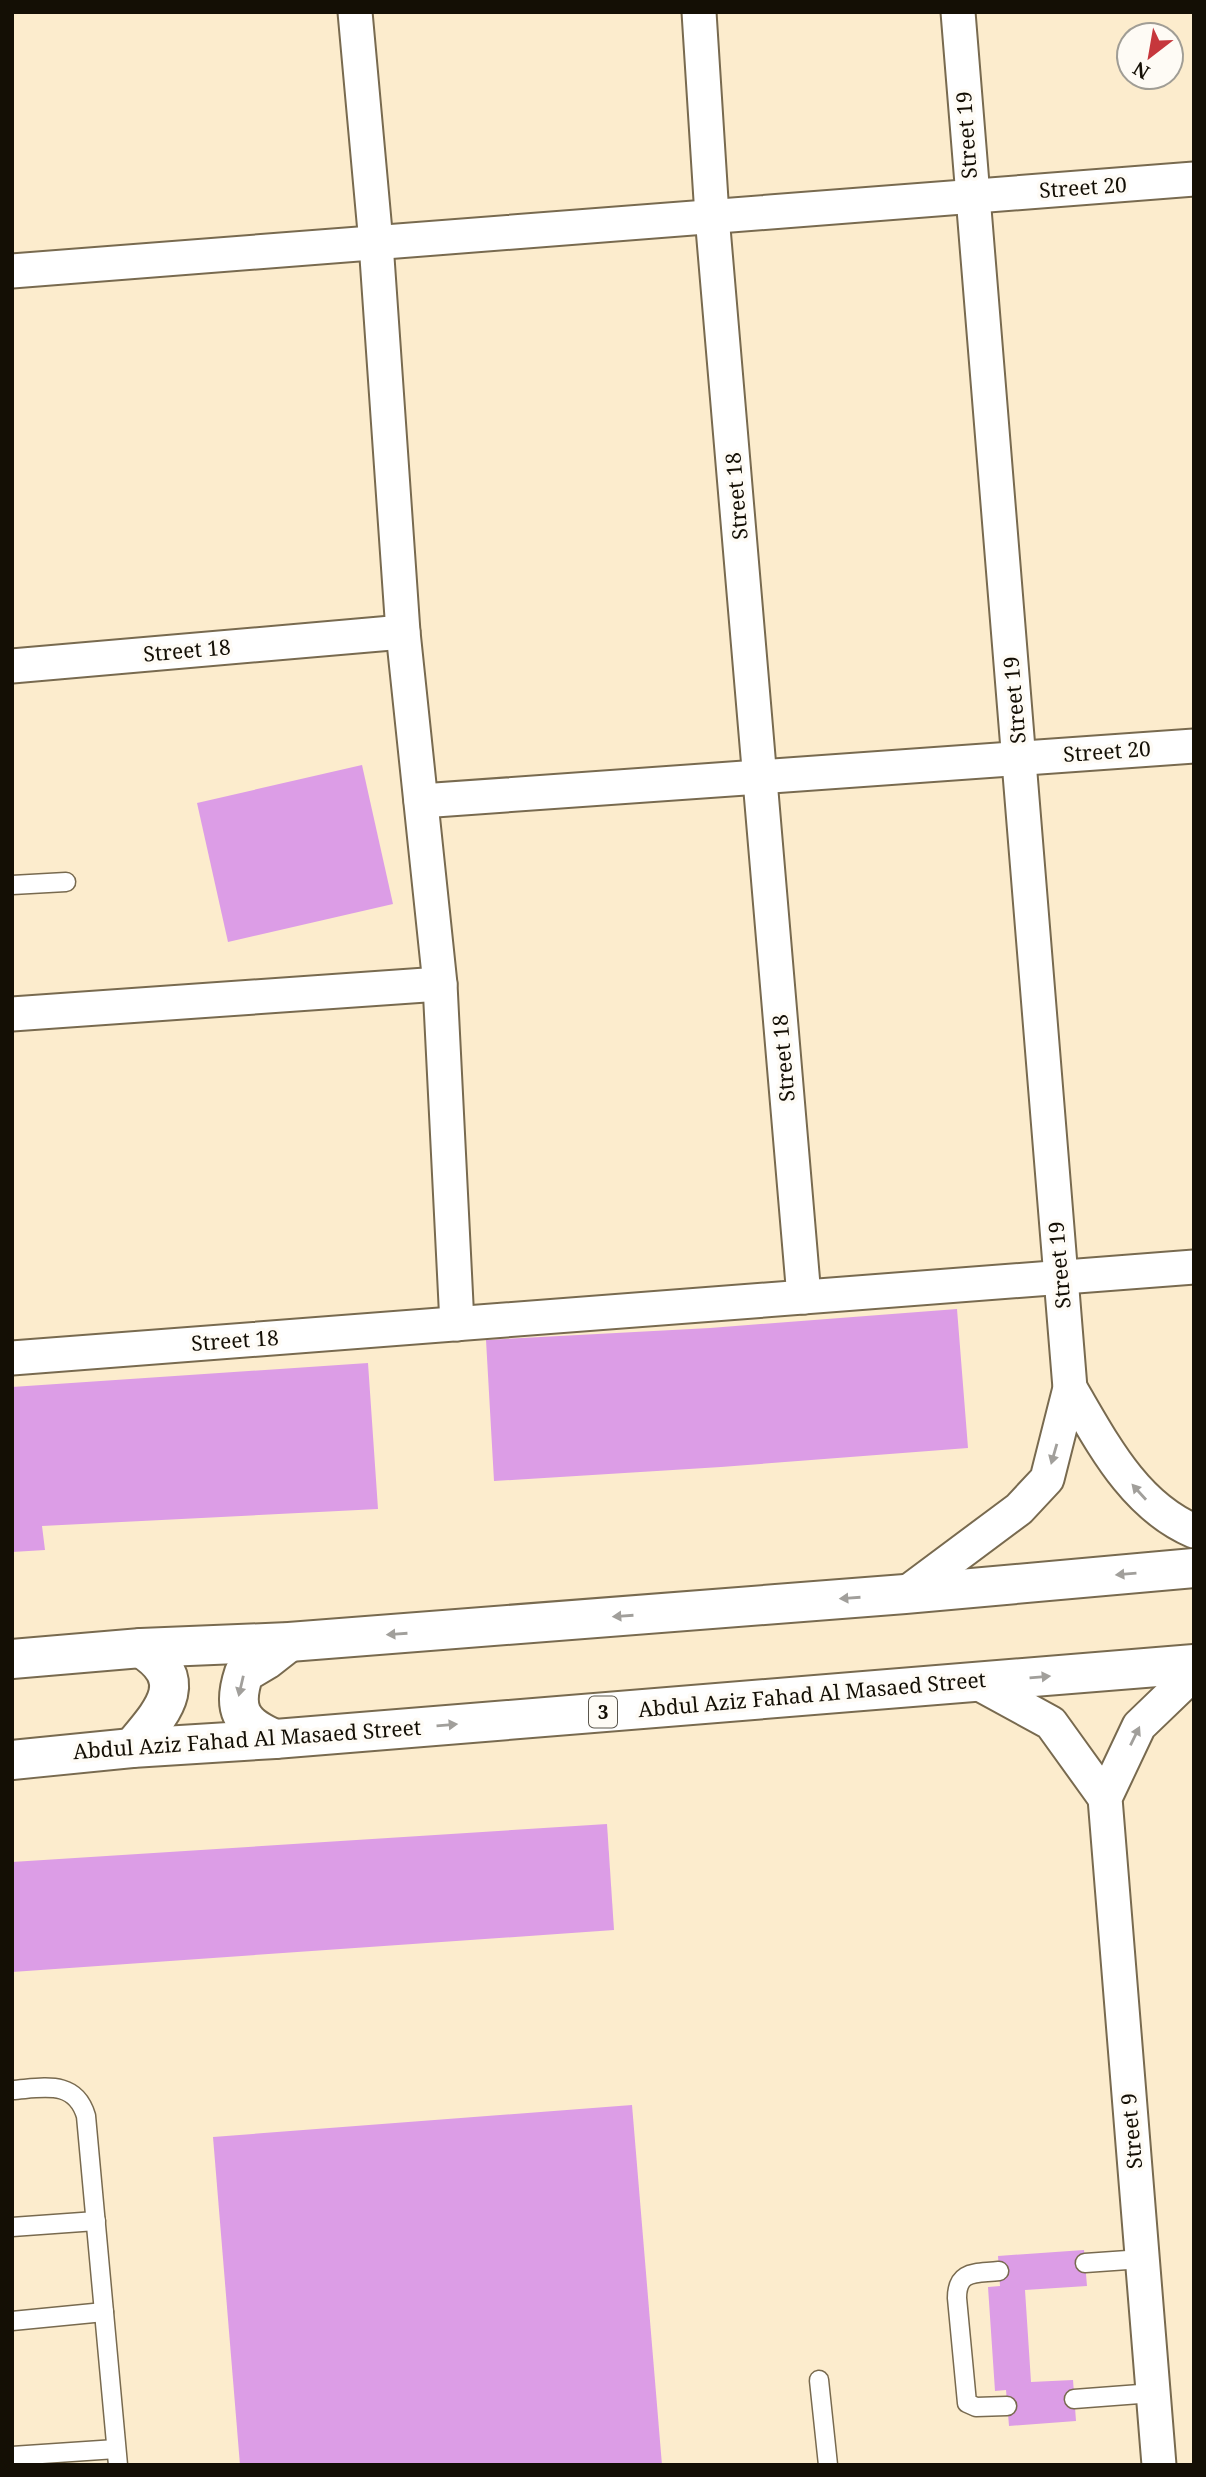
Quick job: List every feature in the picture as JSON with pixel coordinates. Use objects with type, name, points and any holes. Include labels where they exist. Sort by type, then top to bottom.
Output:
[{"type":"main road","points":[[12,1659],[141,1648],[289,1642],[905,1594],[1194,1568]]},
{"type":"main road","points":[[275,1739],[255,1730],[241,1714],[237,1693],[244,1673],[289,1642]]},
{"type":"main road","points":[[132,1748],[159,1715],[169,1697],[168,1677],[158,1659],[141,1648]]},
{"type":"main road","name":"Abdul Aziz Fahad Al Masaed Street","points":[[12,1760],[132,1748],[275,1739],[1194,1664]]},
{"type":"street","points":[[355,12],[376,243],[403,632],[440,984],[457,1324]]},
{"type":"street","name":"Street 18","points":[[699,12],[712,216],[804,1297]]},
{"type":"street","name":"Street 19","points":[[905,1594],[1019,1509],[1047,1479],[1070,1388],[958,12]]},
{"type":"street","name":"Street 20","points":[[971,196],[1194,179]]},
{"type":"street","points":[[12,271],[971,196]]},
{"type":"street","name":"Street 18","points":[[12,666],[403,632]]},
{"type":"street","name":"Street 20","points":[[1020,758],[1194,746]]},
{"type":"street","points":[[421,801],[1020,758]]},
{"type":"street","points":[[12,1014],[440,984]]},
{"type":"street","points":[[1061,1278],[1194,1267]]},
{"type":"street","name":"Street 18","points":[[12,1358],[1061,1278]]},
{"type":"street","name":"Street 19","points":[[1070,1388],[1111,1457],[1142,1497],[1183,1527],[1194,1531]]},
{"type":"street","name":"Street 9","points":[[1159,2465],[1105,1798],[1139,1726],[1194,1673]]},
{"type":"street","points":[[976,1682],[1051,1723],[1105,1798]]},
{"type":"lane","points":[[12,885],[66,882]]},
{"type":"lane","points":[[12,2090],[60,2088],[77,2097],[86,2116],[117,2457],[12,2456]]},
{"type":"lane","points":[[12,2227],[96,2221]]},
{"type":"lane","points":[[1085,2263],[1142,2259]]},
{"type":"lane","points":[[999,2271],[964,2277],[959,2283],[957,2298],[967,2403],[976,2407],[1007,2406]]},
{"type":"lane","points":[[12,2321],[104,2312]]},
{"type":"lane","points":[[819,2380],[828,2465]]},
{"type":"lane","points":[[1074,2399],[1153,2393]]},
{"type":"building","points":[[362,765],[393,904],[228,942],[197,803]]},
{"type":"building","points":[[957,1309],[968,1448],[494,1481],[486,1340],[710,1328]]},
{"type":"building","points":[[368,1363],[378,1509],[42,1526],[45,1550],[12,1552],[12,1387]]},
{"type":"building","points":[[607,1824],[614,1930],[12,1972],[12,1862]]},
{"type":"building","points":[[632,2105],[662,2465],[240,2465],[213,2137]]},
{"type":"building","points":[[1084,2250],[1087,2286],[1025,2290],[1031,2382],[1073,2380],[1076,2421],[1009,2426],[1006,2390],[995,2391],[988,2287],[1000,2286],[998,2256]]}]
